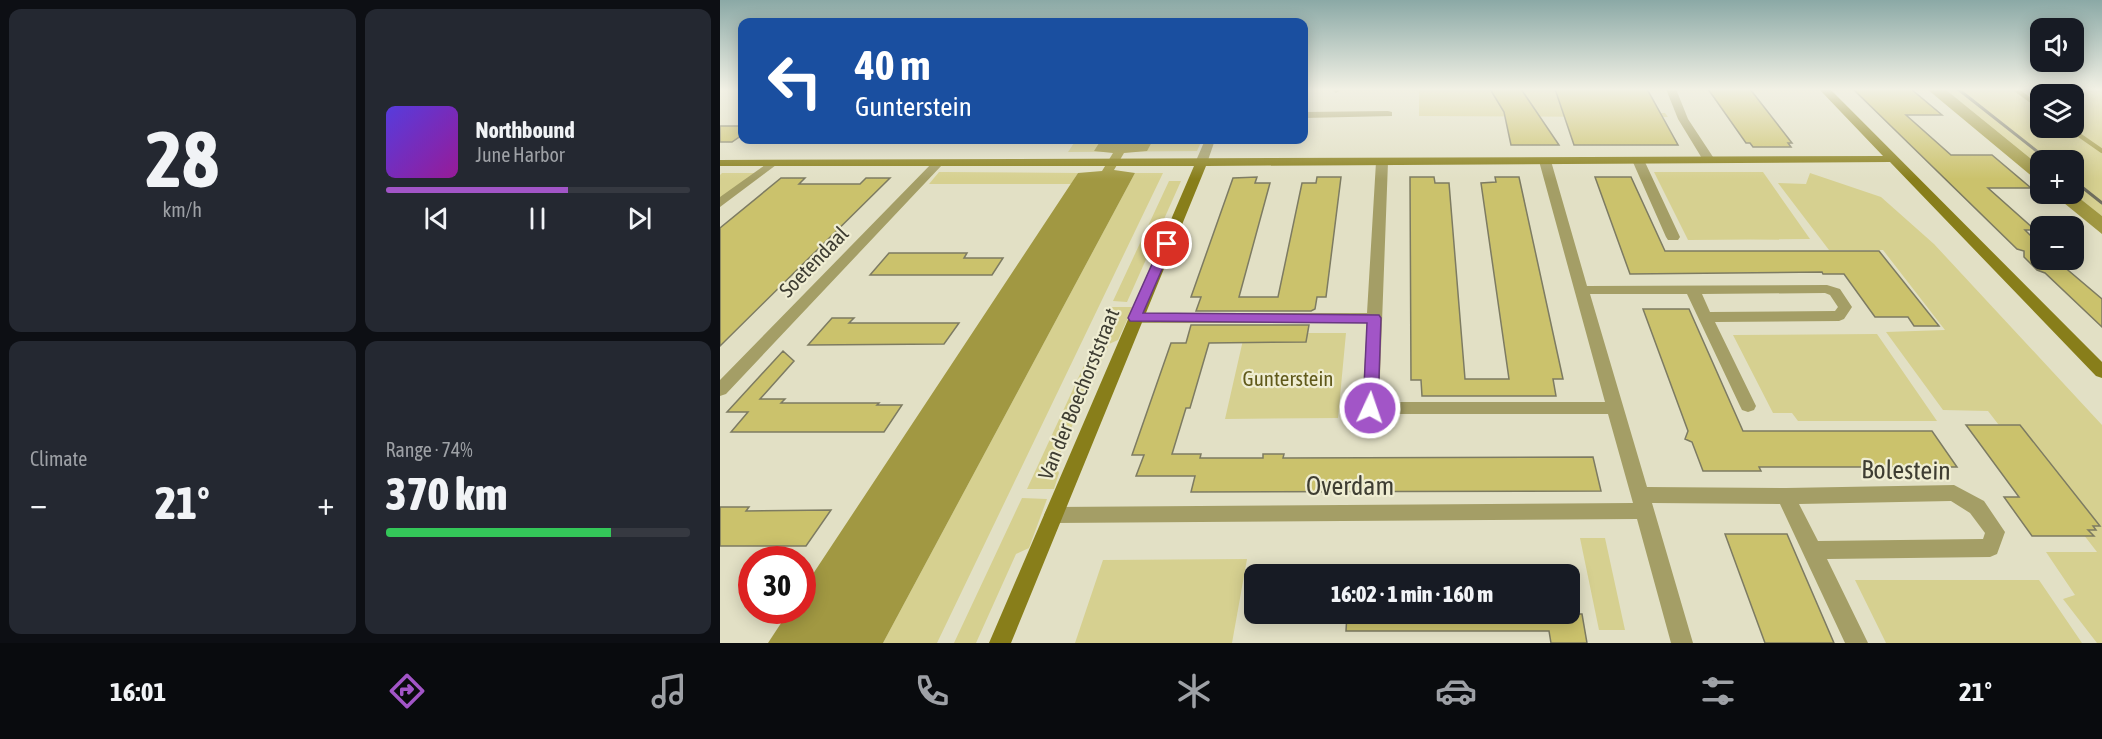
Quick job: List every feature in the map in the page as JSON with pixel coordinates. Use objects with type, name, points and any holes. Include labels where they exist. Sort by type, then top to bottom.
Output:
[{"type":"street","points":[[1683,119],[1709,160]]},
{"type":"street","points":[[1853,119],[2102,372]]},
{"type":"street","points":[[1201,163],[1208,144]]},
{"type":"street","points":[[720,163],[1847,161],[1892,159]]},
{"type":"street","points":[[1638,160],[1673,237]]},
{"type":"street","points":[[1545,161],[1682,643]]},
{"type":"street","points":[[1382,162],[1370,408],[1616,408]]},
{"type":"street","points":[[720,203],[772,163]]},
{"type":"street","name":"Soetendaal","points":[[720,390],[938,163]]},
{"type":"street","name":"Van der Boechorststraat","points":[[1000,643],[1201,163]]},
{"type":"street","points":[[1692,288],[1748,406]]},
{"type":"street","points":[[1582,290],[1827,289],[1835,292],[1845,307],[1839,316],[1705,317]]},
{"type":"street","points":[[1135,318],[1374,318]]},
{"type":"street","name":"Bolestein","points":[[1644,503],[1786,496],[1954,493],[1977,507],[1995,532],[1990,548],[1814,550]]},
{"type":"street","points":[[1786,496],[1857,643]]},
{"type":"street","name":"Overdam","points":[[1054,514],[1644,503]]},
{"type":"green space","points":[[1982,119],[2030,119],[2030,138],[2084,138],[2084,119],[2102,119],[2102,216],[2084,202],[2084,150],[2030,150],[2030,158]]},
{"type":"green space","points":[[1073,144],[1200,144],[1197,151],[1068,152]]},
{"type":"green space","points":[[939,172],[1078,173],[1071,184],[929,184]]},
{"type":"green space","points":[[1654,172],[1763,172],[1810,239],[1688,240]]},
{"type":"green space","points":[[722,173],[755,173],[720,202],[720,175]]},
{"type":"green space","points":[[1135,173],[1163,173],[937,643],[883,643]]},
{"type":"green space","points":[[1810,173],[1881,197],[1934,244],[2102,425],[2102,643],[2097,643],[2063,599],[2075,595],[2046,552],[2097,552],[1988,411],[1943,410],[1886,332],[1945,330],[1883,250],[1829,250],[1778,183],[1806,184]]},
{"type":"green space","points":[[1169,181],[1181,181],[1127,302],[1113,301]]},
{"type":"green space","points":[[1111,307],[1133,307],[1118,340],[1109,344],[1055,464],[1059,473],[1054,489],[1027,489]]},
{"type":"green space","name":"Gunterstein","points":[[1304,333],[1346,333],[1338,418],[1225,419],[1243,340]]},
{"type":"green space","points":[[1877,334],[1937,421],[1798,421],[1792,413],[1773,413],[1733,335]]},
{"type":"green space","points":[[1022,498],[1047,499],[1029,548],[1016,554],[976,643],[954,643]]},
{"type":"green space","points":[[1580,538],[1605,538],[1625,630],[1599,630]]},
{"type":"green space","points":[[1247,559],[1246,564],[1244,564],[1232,643],[1075,643],[1103,560]]},
{"type":"green space","points":[[1855,580],[2039,580],[2082,643],[1886,643]]},
{"type":"shaded area","points":[[1963,119],[1982,119],[2030,158],[2030,175]]},
{"type":"shaded area","points":[[1098,144],[1151,144],[1147,151],[1124,153],[1114,170],[1135,173],[883,643],[768,643],[780,624],[816,624],[816,569],[1078,173],[1102,171],[1113,153],[1094,151]]},
{"type":"shaded area","points":[[2084,202],[2102,216],[2102,234],[2084,219],[2084,216],[2080,216],[2065,204],[2084,204]]},
{"type":"building","points":[[1505,119],[1541,119],[1559,145],[1511,145]]},
{"type":"building","points":[[1565,119],[1664,119],[1678,145],[1574,145]]},
{"type":"building","points":[[1729,119],[1773,119],[1792,143],[1788,143],[1791,147],[1753,147],[1750,143],[1746,143]]},
{"type":"building","points":[[1884,119],[1911,119],[1951,155],[1992,155],[2030,187],[1988,188],[2030,226],[2030,230],[2025,230],[2030,235],[2030,263],[2024,257],[2024,251],[2017,249]]},
{"type":"building","points":[[720,126],[738,126],[738,138],[732,142],[720,142]]},
{"type":"building","points":[[1257,177],[1255,183],[1270,183],[1239,297],[1278,297],[1302,183],[1316,183],[1317,177],[1341,177],[1326,297],[1317,297],[1315,309],[1311,311],[1196,311],[1201,297],[1191,297],[1233,178]]},
{"type":"building","points":[[1410,177],[1434,177],[1435,183],[1449,183],[1465,379],[1509,379],[1481,183],[1496,182],[1495,177],[1519,177],[1563,379],[1553,379],[1556,396],[1422,396],[1421,380],[1411,380]]},
{"type":"building","points":[[1595,177],[1631,177],[1665,251],[1879,251],[1939,326],[1914,326],[1908,317],[1875,317],[1844,274],[1823,274],[1822,272],[1630,274]]},
{"type":"building","points":[[781,178],[805,178],[799,184],[860,184],[866,178],[890,178],[720,346],[720,228]]},
{"type":"building","points":[[889,253],[967,253],[964,258],[1003,258],[992,275],[870,275]]},
{"type":"building","points":[[2037,270],[2068,270],[2102,299],[2102,327],[2045,273]]},
{"type":"building","points":[[1643,309],[1689,309],[1743,431],[1932,431],[1957,467],[1759,467],[1761,471],[1703,471],[1692,442],[1685,439],[1688,431]]},
{"type":"building","points":[[832,318],[854,318],[849,323],[959,323],[944,344],[808,345]]},
{"type":"building","points":[[1191,325],[1309,325],[1306,342],[1209,343],[1190,408],[1186,408],[1172,454],[1201,454],[1200,458],[1263,458],[1263,454],[1284,454],[1283,458],[1593,457],[1601,491],[1191,492],[1195,476],[1136,476],[1144,455],[1132,455],[1171,343],[1186,343]]},
{"type":"building","points":[[783,351],[794,361],[760,399],[785,399],[781,403],[902,405],[884,432],[731,432],[748,412],[727,412]]},
{"type":"building","points":[[1966,425],[2020,425],[2100,526],[2093,526],[2096,530],[2088,530],[2094,536],[2032,536],[2004,497],[2019,497]]},
{"type":"building","points":[[720,507],[749,507],[746,511],[831,510],[806,546],[720,546]]},
{"type":"building","points":[[1725,534],[1787,534],[1834,643],[1765,643]]},
{"type":"building","points":[[1580,614],[1582,614],[1587,643],[1551,643],[1549,631],[1346,631],[1346,624],[1580,624]]},
{"type":"waterway","points":[[2083,138],[2102,151]]},
{"type":"railway","points":[[1996,119],[2035,150]]},
{"type":"railway","points":[[2084,189],[2102,203]]},
{"type":"route","points":[[1167,244],[1135,318],[1374,318],[1370,408]]}]
